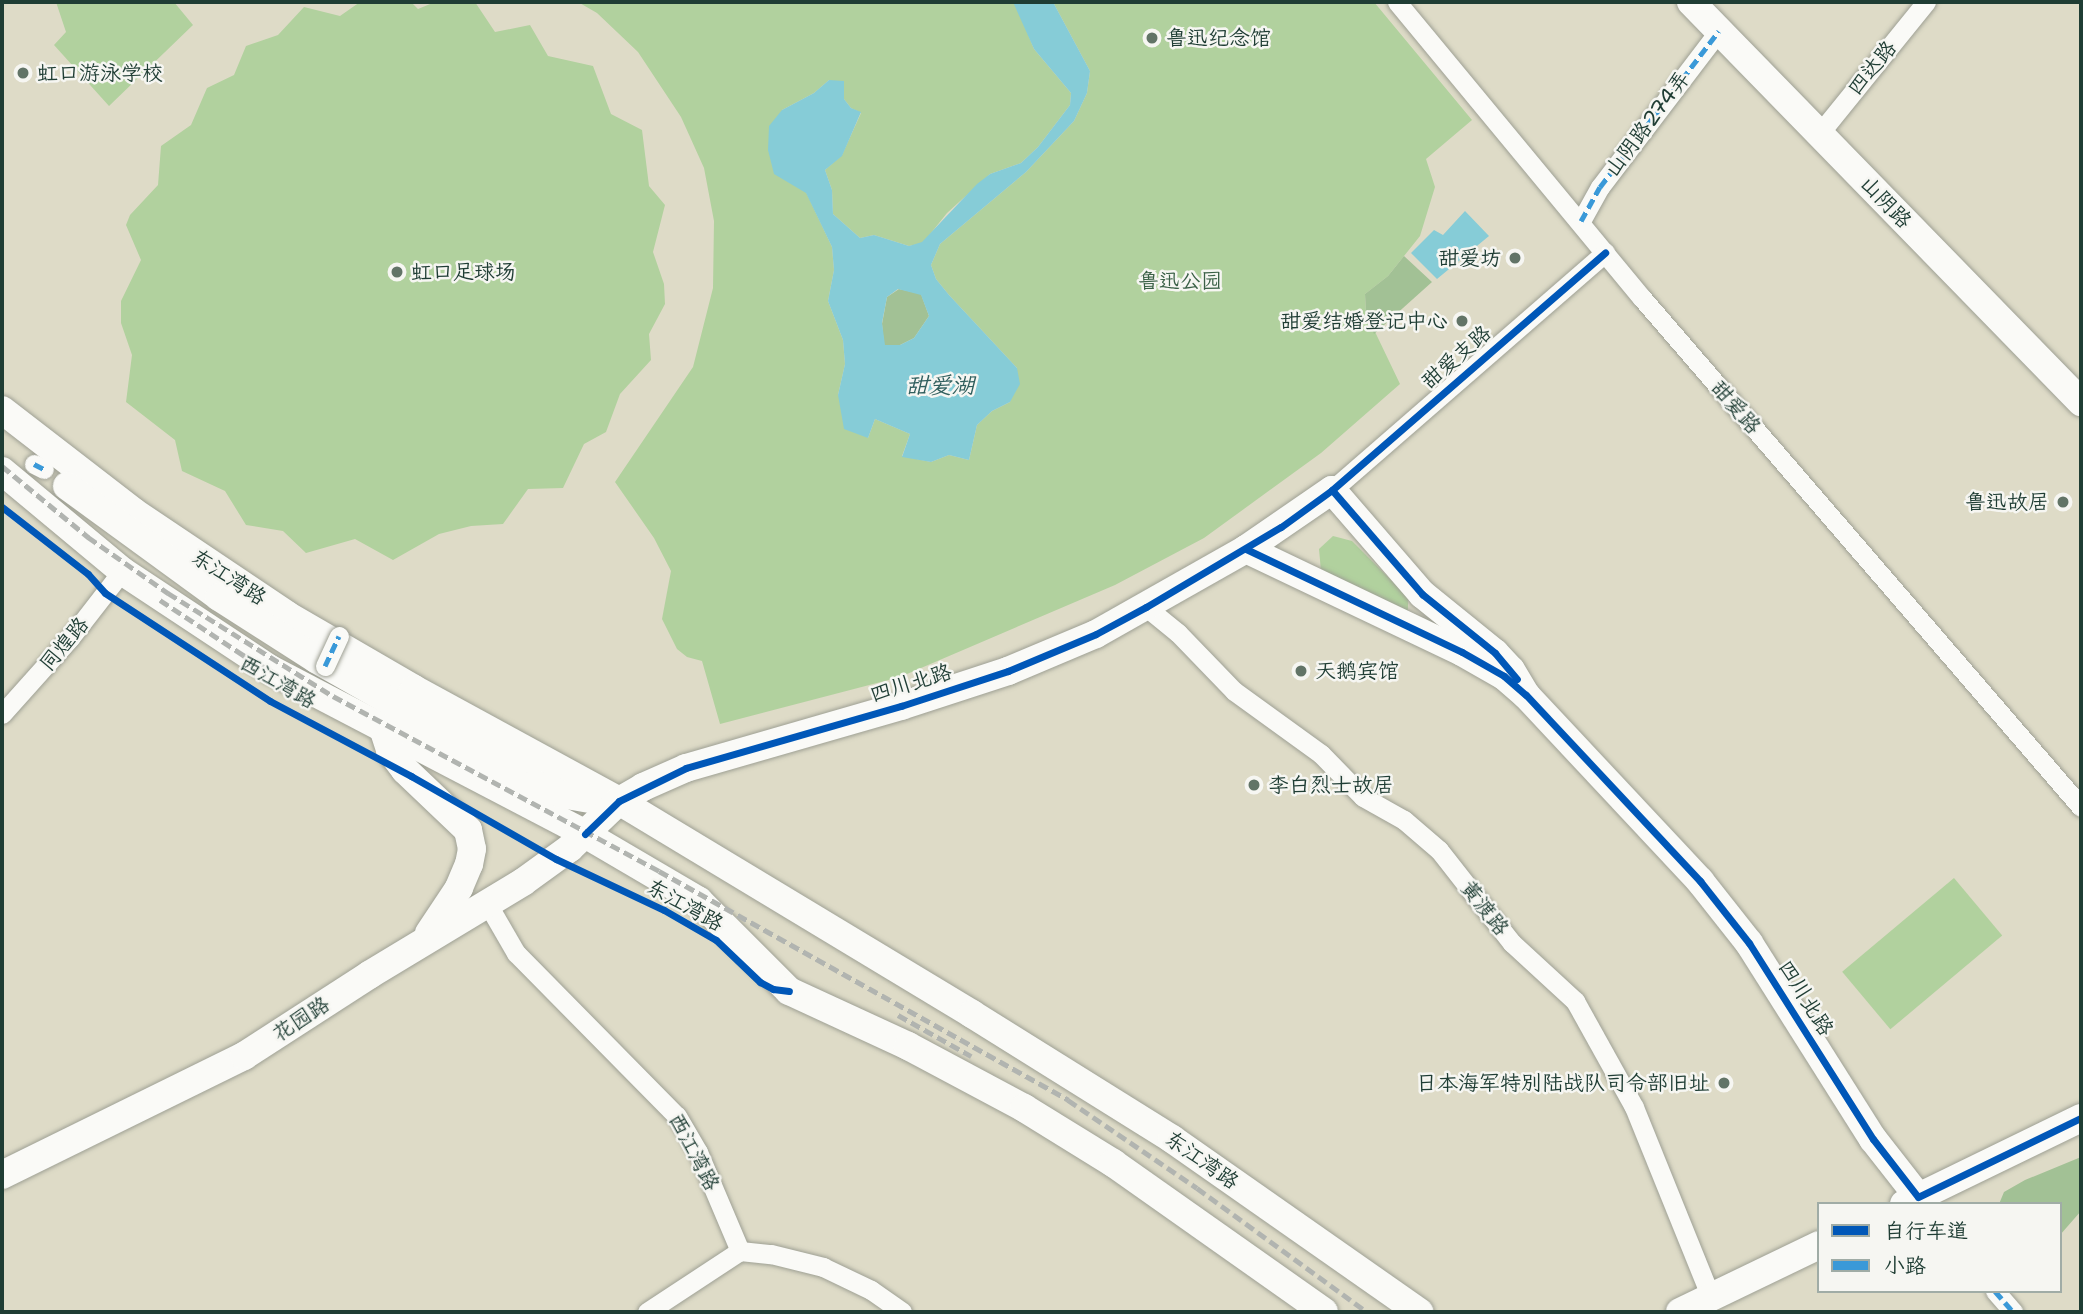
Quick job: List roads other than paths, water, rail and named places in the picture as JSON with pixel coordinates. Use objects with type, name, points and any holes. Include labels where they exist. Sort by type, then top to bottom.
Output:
[{"type":"main road","name":"山阴路","points":[[1692,2],[2081,402]]},
{"type":"main road","name":"东江湾路","points":[[2,411],[134,512],[287,615],[414,689],[619,802],[972,1014],[1172,1139],[1419,1312]]},
{"type":"main road","name":"东江湾路","points":[[2,434],[122,529],[316,659],[535,784],[589,800],[619,802]]},
{"type":"main road","name":"西江湾路","points":[[2,471],[122,570],[270,669],[585,834]]},
{"type":"main road","name":"四川北路","points":[[585,834],[619,802],[643,786],[686,768],[1008,671],[1096,634],[1245,549],[1332,490],[1422,594],[1495,653],[1511,670],[1526,695]]},
{"type":"main road","name":"四川北路","points":[[1245,549],[1462,652],[1504,676],[1526,695],[1700,881],[1749,943],[1916,1202],[2081,1118]]},
{"type":"main road","points":[[1407,628],[1422,628],[1432,620],[1422,594]]},
{"type":"main road","points":[[383,728],[390,750],[405,770],[468,830],[471,849],[464,876],[423,941]]},
{"type":"main road","name":"东江湾路","points":[[585,834],[708,907],[789,991],[908,1046],[1024,1108],[1113,1163],[1324,1312]]},
{"type":"main road","name":"花园路","points":[[2,1175],[244,1056],[556,859],[585,834]]},
{"type":"main road","points":[[1680,1312],[1817,1246]]},
{"type":"street","name":"甜爱路","points":[[1397,2],[1605,253],[2081,807]]},
{"type":"street","name":"四达路","points":[[1818,134],[1926,2]]},
{"type":"street","name":"山阴路274弄","points":[[1581,221],[1600,187],[1719,31]]},
{"type":"street","name":"甜爱支路","points":[[1332,490],[1605,253]]},
{"type":"street","name":"同煌路","points":[[2,714],[82,624],[122,570]]},
{"type":"street","name":"黄渡路","points":[[1146,607],[1178,633],[1234,691],[1321,754],[1363,797],[1404,820],[1439,850],[1507,938],[1575,1001],[1634,1107],[1711,1298]]},
{"type":"street","points":[[325,666],[339,636]]},
{"type":"street","name":"西江湾路","points":[[486,903],[516,953],[677,1116],[698,1152],[740,1251]]},
{"type":"street","points":[[647,1312],[740,1251],[771,1254],[823,1267],[872,1290],[902,1312]]},
{"type":"street","points":[[1997,1293],[2013,1312]]},
{"type":"water","name":"甜爱湖","points":[[1013,2],[1053,2],[1090,71],[1087,93],[1074,121],[1026,172],[940,244],[931,265],[936,279],[949,295],[1017,368],[1020,384],[1010,402],[992,411],[977,425],[969,460],[949,455],[931,462],[902,457],[910,434],[875,419],[868,438],[844,429],[838,395],[845,364],[843,340],[828,301],[834,270],[832,247],[806,193],[774,174],[768,150],[769,126],[782,110],[814,93],[829,80],[844,81],[844,99],[851,108],[861,112],[842,156],[825,170],[832,190],[833,214],[860,238],[874,235],[909,246],[922,242],[977,184],[990,174],[1021,163],[1038,147],[1070,105],[1071,93],[1034,49]],"holes":[[[898,289],[921,295],[929,316],[914,338],[900,345],[885,345],[882,323],[887,297]]]},
{"type":"water","points":[[1465,211],[1489,236],[1437,279],[1411,253],[1434,230],[1443,235]]},
{"type":"railway","points":[[2,466],[88,537],[168,593],[333,696],[659,871],[1068,1100],[1197,1188],[1367,1312]]},
{"type":"railway","points":[[160,600],[243,655],[302,689]]},
{"type":"railway","points":[[898,1015],[971,1056]]},
{"type":"place","name":"鲁迅纪念馆","points":[[1152,38]]},
{"type":"place","name":"虹口游泳学校","points":[[23,73]]},
{"type":"place","name":"甜爱坊","points":[[1515,258]]},
{"type":"place","name":"虹口足球场","points":[[397,272]]},
{"type":"place","name":"甜爱结婚登记中心","points":[[1462,321]]},
{"type":"place","name":"鲁迅故居","points":[[2063,502]]},
{"type":"place","name":"天鹅宾馆","points":[[1301,671]]},
{"type":"place","name":"李白烈士故居","points":[[1254,785]]},
{"type":"place","name":"日本海军特别陆战队司令部旧址","points":[[1724,1083]]},
{"type":"park label","name":"鲁迅公园","points":[[1180,281]]}]
